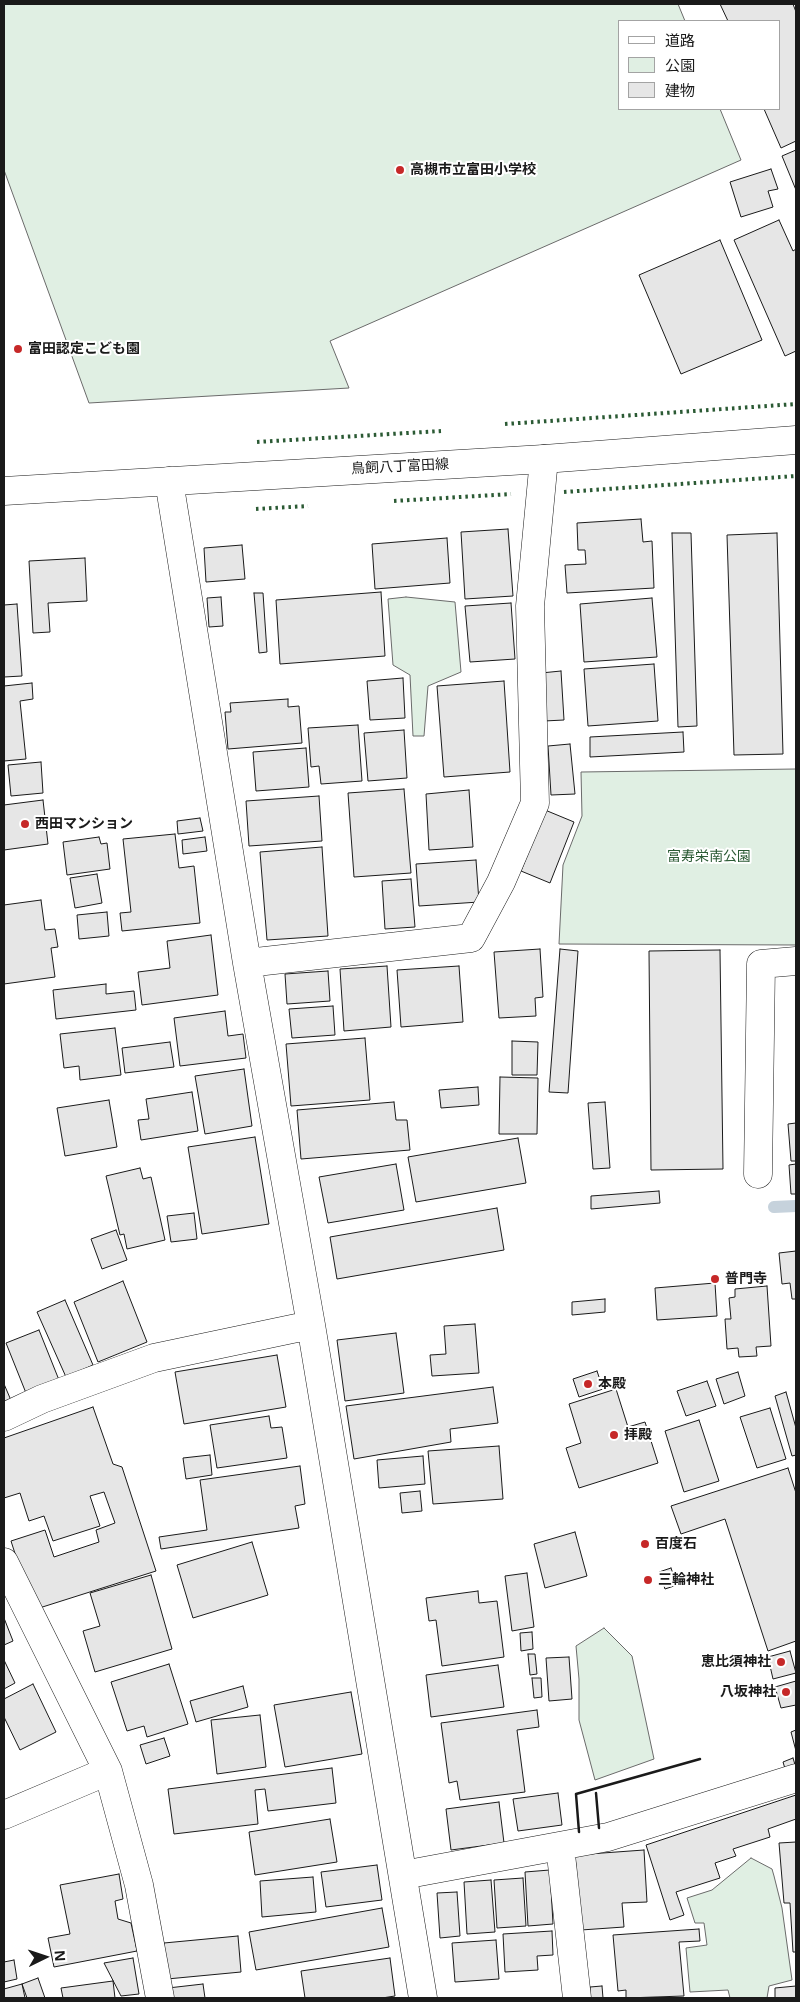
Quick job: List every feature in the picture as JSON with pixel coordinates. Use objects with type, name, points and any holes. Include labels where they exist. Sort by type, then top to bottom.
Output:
[{"type":"street","name":"鳥飼八丁富田線","points":[[4,491],[544,458],[796,440]]},
{"type":"street","points":[[247,962],[471,938],[501,882],[535,803],[530,606],[544,458]]},
{"type":"street","points":[[169,481],[247,962],[311,1325],[423,1998]]},
{"type":"street","points":[[758,1174],[761,964],[796,961]]},
{"type":"street","points":[[4,1417],[42,1399],[154,1358],[311,1325]]},
{"type":"street","points":[[4,1562],[108,1771],[139,1885],[160,1998]]},
{"type":"street","points":[[4,1815],[108,1771]]},
{"type":"street","points":[[403,1875],[608,1837],[796,1778]]},
{"type":"street","points":[[560,1846],[577,1998]]},
{"type":"green space","name":"高槻市立富田小学校","points":[[4,4],[678,4],[685,20],[618,20],[618,110],[720,110],[741,160],[330,341],[349,388],[89,403],[4,170]]},
{"type":"green space","points":[[406,597],[455,602],[461,672],[428,686],[424,736],[413,736],[410,675],[393,665],[388,599]]},
{"type":"green space","name":"富寿栄南公園","points":[[796,769],[796,945],[559,944],[563,865],[582,816],[581,772]]},
{"type":"green space","points":[[604,1628],[632,1656],[654,1759],[595,1780],[579,1720],[579,1679],[576,1646]]},
{"type":"green space","points":[[751,1858],[772,1869],[782,1908],[792,1980],[769,1986],[767,1998],[730,1998],[728,1990],[690,1992],[686,1948],[707,1945],[704,1923],[695,1923],[687,1898],[712,1890]]},
{"type":"building","points":[[720,4],[793,4],[796,12],[796,141],[781,148],[764,110],[780,110],[780,20],[728,20]]},
{"type":"building","points":[[796,150],[796,190],[782,156]]},
{"type":"building","points":[[771,169],[778,189],[768,191],[773,207],[741,217],[730,182]]},
{"type":"building","points":[[779,220],[793,251],[796,249],[796,351],[785,356],[734,240]]},
{"type":"building","points":[[720,240],[762,340],[681,374],[639,275]]},
{"type":"building","points":[[641,519],[643,542],[652,541],[654,588],[567,593],[565,565],[586,564],[585,550],[578,550],[577,523]]},
{"type":"building","points":[[508,529],[513,596],[465,599],[461,532]]},
{"type":"building","points":[[672,533],[691,533],[697,726],[678,727]]},
{"type":"building","points":[[777,533],[783,754],[734,755],[727,535]]},
{"type":"building","points":[[447,538],[450,583],[375,589],[372,544]]},
{"type":"building","points":[[242,545],[245,579],[206,582],[204,548]]},
{"type":"building","points":[[85,558],[87,601],[48,603],[50,632],[33,633],[29,561]]},
{"type":"building","points":[[381,592],[385,656],[280,664],[276,600]]},
{"type":"building","points":[[254,593],[263,593],[267,652],[259,653]]},
{"type":"building","points":[[221,597],[223,626],[209,627],[207,598]]},
{"type":"building","points":[[652,598],[657,657],[584,662],[580,604]]},
{"type":"building","points":[[511,603],[515,659],[470,662],[465,606]]},
{"type":"building","points":[[17,604],[22,676],[4,677],[4,605]]},
{"type":"building","points":[[654,664],[658,721],[588,726],[584,669]]},
{"type":"building","points":[[561,671],[564,720],[544,721],[541,673]]},
{"type":"building","points":[[403,678],[405,718],[370,720],[367,681]]},
{"type":"building","points":[[504,681],[510,772],[444,777],[437,686]]},
{"type":"building","points":[[32,683],[33,699],[20,701],[26,759],[4,761],[4,686]]},
{"type":"building","points":[[288,699],[288,707],[299,706],[302,743],[228,749],[225,712],[231,712],[230,703]]},
{"type":"building","points":[[358,725],[362,781],[321,784],[319,766],[311,767],[308,728]]},
{"type":"building","points":[[404,730],[407,778],[368,781],[364,733]]},
{"type":"building","points":[[683,732],[684,752],[590,757],[590,737]]},
{"type":"building","points":[[570,744],[575,794],[551,795],[548,746]]},
{"type":"building","points":[[306,748],[309,787],[256,791],[253,752]]},
{"type":"building","points":[[41,762],[43,793],[11,796],[8,765]]},
{"type":"building","points":[[404,789],[411,873],[354,877],[348,793]]},
{"type":"building","points":[[469,790],[473,847],[429,850],[426,794]]},
{"type":"building","points":[[319,796],[322,841],[249,846],[246,801]]},
{"type":"building","name":"西田マンション","points":[[43,800],[48,844],[4,850],[4,805]]},
{"type":"building","points":[[545,810],[574,822],[550,883],[521,871]]},
{"type":"building","points":[[200,818],[203,831],[178,834],[177,821]]},
{"type":"building","points":[[175,834],[179,868],[194,866],[200,923],[122,931],[120,913],[131,912],[123,839]]},
{"type":"building","points":[[99,837],[101,844],[107,843],[110,869],[67,875],[63,842]]},
{"type":"building","points":[[205,837],[207,851],[183,854],[182,840]]},
{"type":"building","points":[[322,847],[328,936],[267,940],[260,852]]},
{"type":"building","points":[[476,860],[479,902],[419,906],[416,864]]},
{"type":"building","points":[[97,874],[102,903],[75,908],[70,878]]},
{"type":"building","points":[[411,879],[415,927],[385,929],[382,881]]},
{"type":"building","points":[[41,900],[45,930],[55,929],[58,947],[51,948],[55,977],[4,984],[4,905]]},
{"type":"building","points":[[107,912],[109,936],[79,939],[77,915]]},
{"type":"building","points":[[211,935],[218,995],[142,1005],[138,972],[170,968],[167,941]]},
{"type":"building","points":[[540,949],[543,997],[535,998],[536,1016],[499,1018],[494,952]]},
{"type":"building","points":[[560,949],[578,951],[568,1093],[549,1092]]},
{"type":"building","points":[[720,950],[723,1169],[651,1170],[649,951]]},
{"type":"building","points":[[387,966],[391,1027],[344,1031],[340,969]]},
{"type":"building","points":[[459,966],[463,1022],[401,1027],[397,970]]},
{"type":"building","points":[[328,971],[330,1001],[287,1004],[285,974]]},
{"type":"building","points":[[106,984],[106,994],[134,991],[136,1010],[56,1019],[53,990]]},
{"type":"building","points":[[333,1006],[335,1035],[292,1038],[289,1009]]},
{"type":"building","points":[[225,1011],[228,1036],[243,1034],[246,1058],[180,1066],[174,1018]]},
{"type":"building","points":[[115,1028],[121,1075],[80,1080],[79,1066],[64,1068],[60,1034]]},
{"type":"building","points":[[365,1038],[370,1100],[291,1106],[286,1044]]},
{"type":"building","points":[[512,1041],[538,1042],[537,1075],[512,1075]]},
{"type":"building","points":[[170,1042],[174,1067],[125,1073],[122,1048]]},
{"type":"building","points":[[244,1069],[252,1126],[205,1134],[195,1076]]},
{"type":"building","points":[[500,1077],[538,1078],[537,1134],[499,1134]]},
{"type":"building","points":[[478,1087],[479,1105],[441,1108],[439,1090]]},
{"type":"building","points":[[192,1092],[198,1131],[141,1140],[138,1120],[149,1119],[146,1099]]},
{"type":"building","points":[[109,1100],[117,1147],[65,1156],[57,1108]]},
{"type":"building","points":[[394,1102],[396,1120],[407,1120],[410,1150],[301,1159],[297,1110]]},
{"type":"building","points":[[605,1102],[610,1168],[593,1169],[588,1103]]},
{"type":"building","points":[[796,1123],[796,1161],[791,1161],[788,1124]]},
{"type":"building","points":[[255,1137],[269,1224],[202,1234],[188,1147]]},
{"type":"building","points":[[518,1138],[526,1183],[416,1202],[408,1157]]},
{"type":"building","points":[[396,1164],[404,1210],[328,1223],[319,1177]]},
{"type":"building","points":[[796,1164],[796,1194],[791,1194],[789,1165]]},
{"type":"building","points":[[140,1168],[143,1179],[151,1177],[165,1240],[127,1249],[124,1234],[120,1235],[106,1176]]},
{"type":"building","points":[[659,1191],[660,1203],[591,1209],[591,1196]]},
{"type":"building","points":[[497,1208],[504,1250],[337,1279],[330,1237]]},
{"type":"building","points":[[194,1213],[197,1239],[171,1242],[167,1216]]},
{"type":"building","points":[[116,1230],[127,1260],[102,1269],[91,1239]]},
{"type":"building","points":[[796,1251],[796,1299],[792,1299],[790,1283],[782,1284],[779,1253]]},
{"type":"building","points":[[123,1281],[147,1342],[98,1362],[74,1302]]},
{"type":"building","points":[[715,1283],[717,1316],[657,1320],[655,1288]]},
{"type":"building","points":[[767,1286],[771,1346],[756,1347],[757,1356],[739,1357],[738,1348],[727,1349],[725,1319],[731,1319],[729,1298],[735,1297],[735,1289]]},
{"type":"building","points":[[605,1299],[605,1312],[572,1315],[572,1302]]},
{"type":"building","points":[[65,1300],[93,1365],[66,1377],[37,1312]]},
{"type":"building","points":[[475,1324],[479,1373],[432,1376],[430,1355],[446,1354],[444,1326]]},
{"type":"building","points":[[39,1330],[59,1380],[26,1393],[6,1343]]},
{"type":"building","points":[[396,1333],[404,1393],[345,1401],[337,1340]]},
{"type":"building","points":[[277,1355],[286,1407],[184,1424],[175,1372]]},
{"type":"building","name":"本殿","points":[[597,1371],[603,1389],[579,1397],[573,1379]]},
{"type":"building","points":[[738,1372],[745,1396],[724,1404],[716,1379]]},
{"type":"building","points":[[707,1381],[716,1406],[686,1416],[677,1391]]},
{"type":"building","points":[[4,1384],[13,1405],[4,1409]]},
{"type":"building","points":[[493,1387],[498,1423],[450,1429],[451,1442],[354,1459],[346,1406]]},
{"type":"building","name":"拝殿","points":[[616,1389],[628,1427],[645,1422],[658,1463],[579,1488],[566,1448],[581,1443],[569,1404]]},
{"type":"building","points":[[786,1392],[796,1428],[796,1455],[792,1456],[775,1396]]},
{"type":"building","points":[[93,1407],[113,1464],[122,1467],[156,1571],[33,1610],[11,1541],[45,1530],[54,1557],[99,1542],[96,1530],[115,1523],[104,1492],[90,1496],[100,1526],[53,1541],[44,1516],[29,1521],[20,1493],[4,1498],[4,1438]]},
{"type":"building","points":[[770,1408],[786,1459],[757,1468],[740,1417]]},
{"type":"building","points":[[269,1416],[271,1428],[282,1427],[287,1458],[217,1468],[210,1425]]},
{"type":"building","points":[[699,1420],[719,1481],[684,1492],[665,1431]]},
{"type":"building","points":[[499,1446],[503,1499],[433,1504],[428,1451]]},
{"type":"building","points":[[210,1455],[212,1475],[186,1479],[183,1458]]},
{"type":"building","points":[[423,1456],[425,1484],[379,1488],[377,1460]]},
{"type":"building","points":[[300,1466],[305,1504],[295,1506],[299,1528],[161,1549],[159,1537],[207,1530],[200,1480]]},
{"type":"building","points":[[788,1468],[796,1493],[796,1641],[768,1651],[725,1519],[681,1534],[671,1506]]},
{"type":"building","points":[[420,1491],[422,1511],[402,1513],[400,1493]]},
{"type":"building","points":[[575,1532],[587,1576],[545,1588],[534,1544]]},
{"type":"building","points":[[252,1542],[268,1595],[193,1618],[177,1565]]},
{"type":"building","points":[[671,1568],[677,1585],[665,1589],[659,1572]]},
{"type":"building","points":[[527,1573],[534,1627],[512,1631],[505,1576]]},
{"type":"building","points":[[151,1575],[172,1649],[95,1672],[83,1631],[100,1626],[90,1593]]},
{"type":"building","points":[[478,1591],[479,1603],[497,1601],[504,1657],[442,1666],[436,1620],[429,1621],[426,1598]]},
{"type":"building","points":[[4,1618],[13,1641],[4,1645]]},
{"type":"building","points":[[532,1632],[533,1649],[521,1651],[520,1633]]},
{"type":"building","name":"恵比須神社","points":[[790,1651],[796,1673],[773,1679],[768,1657]]},
{"type":"building","points":[[528,1654],[535,1654],[537,1674],[530,1675]]},
{"type":"building","points":[[569,1657],[572,1699],[549,1701],[546,1658]]},
{"type":"building","points":[[4,1660],[15,1683],[4,1689]]},
{"type":"building","points":[[169,1664],[188,1724],[147,1737],[144,1726],[127,1731],[111,1682]]},
{"type":"building","points":[[498,1665],[504,1707],[431,1717],[426,1675]]},
{"type":"building","points":[[532,1678],[541,1678],[542,1697],[534,1698]]},
{"type":"building","name":"八坂神社","points":[[796,1681],[796,1705],[781,1708],[775,1687]]},
{"type":"building","points":[[33,1684],[56,1732],[20,1750],[4,1717],[4,1699]]},
{"type":"building","points":[[243,1686],[248,1707],[196,1722],[190,1701]]},
{"type":"building","points":[[351,1692],[362,1754],[285,1767],[274,1705]]},
{"type":"building","points":[[537,1710],[539,1727],[517,1730],[525,1792],[460,1800],[457,1781],[449,1783],[441,1723]]},
{"type":"building","points":[[260,1715],[266,1767],[217,1774],[211,1720]]},
{"type":"building","points":[[796,1730],[796,1751],[791,1732]]},
{"type":"building","points":[[164,1738],[170,1756],[146,1764],[140,1745]]},
{"type":"building","points":[[793,1758],[796,1768],[786,1772],[783,1762]]},
{"type":"building","points":[[332,1768],[336,1803],[268,1811],[265,1789],[255,1790],[258,1824],[174,1834],[168,1789]]},
{"type":"building","points":[[558,1793],[562,1825],[518,1831],[513,1799]]},
{"type":"building","points":[[796,1795],[796,1819],[768,1829],[770,1837],[733,1849],[736,1856],[715,1863],[720,1878],[676,1892],[684,1915],[670,1920],[646,1845]]},
{"type":"building","points":[[499,1802],[504,1843],[451,1850],[446,1809]]},
{"type":"building","points":[[330,1819],[337,1862],[255,1875],[249,1832]]},
{"type":"building","points":[[796,1842],[796,1952],[793,1952],[790,1903],[784,1903],[779,1843]]},
{"type":"building","points":[[644,1850],[647,1902],[622,1903],[624,1927],[581,1930],[575,1855]]},
{"type":"building","points":[[377,1865],[382,1900],[326,1907],[321,1872]]},
{"type":"building","points":[[550,1870],[553,1924],[528,1926],[525,1872]]},
{"type":"building","points":[[119,1874],[123,1899],[115,1901],[118,1919],[131,1923],[137,1951],[54,1967],[48,1938],[70,1934],[60,1885]]},
{"type":"building","points":[[313,1877],[316,1912],[262,1917],[260,1881]]},
{"type":"building","points":[[523,1878],[526,1926],[497,1928],[494,1880]]},
{"type":"building","points":[[491,1880],[495,1932],[467,1934],[464,1882]]},
{"type":"building","points":[[457,1892],[460,1936],[440,1938],[437,1893]]},
{"type":"building","points":[[382,1908],[389,1947],[256,1970],[249,1932]]},
{"type":"building","points":[[699,1929],[700,1941],[679,1942],[684,1996],[626,1998],[626,1990],[618,1991],[613,1935]]},
{"type":"building","points":[[552,1931],[553,1955],[537,1956],[538,1970],[505,1972],[503,1934]]},
{"type":"building","points":[[238,1936],[241,1972],[167,1979],[164,1943]]},
{"type":"building","points":[[496,1940],[499,1979],[455,1982],[452,1943]]},
{"type":"building","points":[[133,1958],[139,1994],[121,1996],[104,1963]]},
{"type":"building","points":[[390,1958],[395,1996],[382,1998],[305,1998],[301,1971]]},
{"type":"building","points":[[14,1960],[17,1979],[4,1982],[4,1962]]},
{"type":"building","points":[[38,1978],[45,1998],[27,1998],[22,1984]]},
{"type":"building","points":[[113,1981],[115,1998],[63,1998],[61,1988]]},
{"type":"building","points":[[22,1984],[25,1998],[4,1998],[4,1989]]},
{"type":"building","points":[[203,1984],[205,1998],[170,1998],[168,1988]]},
{"type":"building","points":[[602,1986],[603,1998],[590,1998],[590,1987]]},
{"type":"building","points":[[796,1986],[796,1998],[775,1998],[775,1988]]},
{"type":"waterway","points":[[774,1207],[796,1206]]},
{"type":"hedge","points":[[505,424],[796,404]]},
{"type":"hedge","points":[[257,442],[441,431]]},
{"type":"hedge","points":[[564,492],[796,476]]},
{"type":"hedge","points":[[394,501],[511,494]]},
{"type":"hedge","points":[[256,509],[308,506]]},
{"type":"wall","points":[[579,1832],[576,1794],[700,1759]]},
{"type":"wall","points":[[596,1793],[599,1828]]},
{"type":"place","name":"高槻市立富田小学校","points":[[400,170]]},
{"type":"place","name":"富田認定こども園","points":[[18,349]]},
{"type":"place","name":"西田マンション","points":[[25,824]]},
{"type":"place","name":"普門寺","points":[[715,1279]]},
{"type":"place","name":"本殿","points":[[588,1384]]},
{"type":"place","name":"拝殿","points":[[614,1435]]},
{"type":"place","name":"百度石","points":[[645,1544]]},
{"type":"place","name":"三輪神社","points":[[648,1580]]},
{"type":"place","name":"恵比須神社","points":[[781,1662]]},
{"type":"place","name":"八坂神社","points":[[786,1692]]}]
